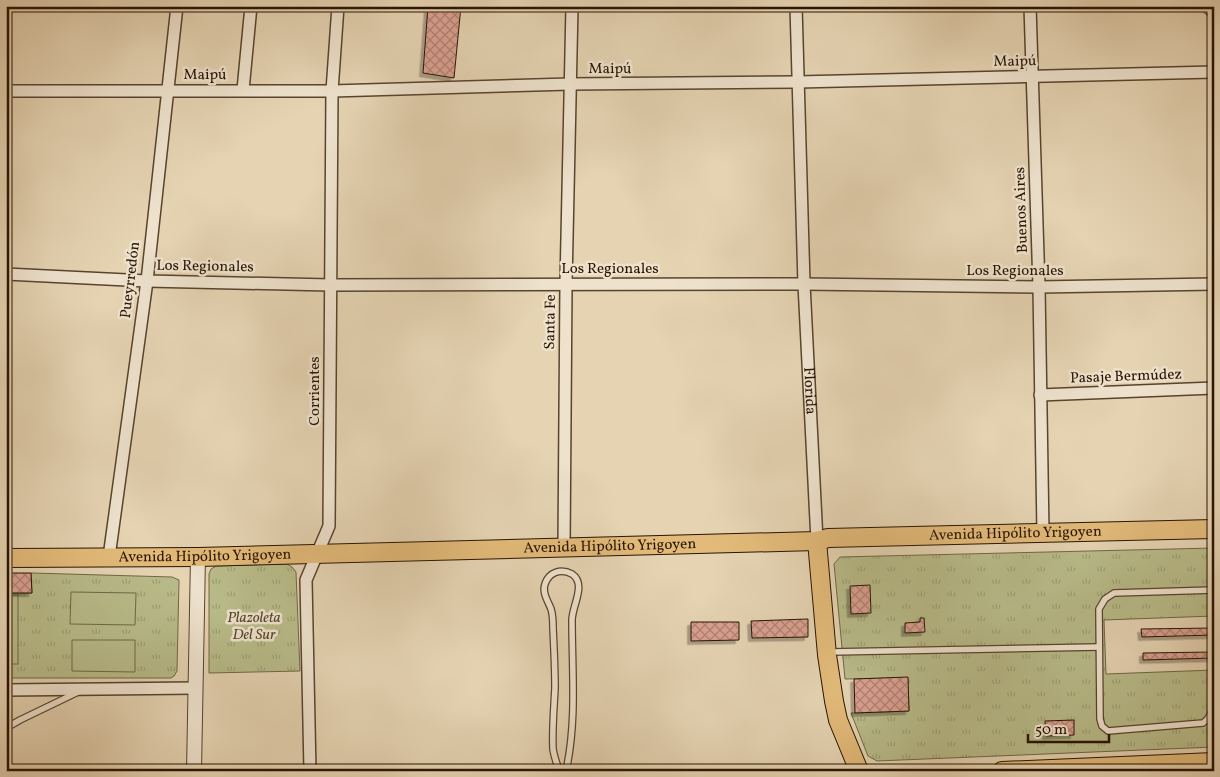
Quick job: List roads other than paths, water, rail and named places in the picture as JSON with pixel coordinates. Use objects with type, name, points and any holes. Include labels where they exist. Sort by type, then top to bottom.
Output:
[{"type":"main road","name":"Avenida Hipólito Yrigoyen","points":[[6,558],[198,557],[817,541],[828,538],[1214,529]]},
{"type":"main road","name":"Florida","points":[[817,541],[827,652],[838,720],[859,771]]},
{"type":"main road","points":[[1002,771],[1214,762]]},
{"type":"street","name":"Pueyrredón","points":[[109,557],[146,280],[177,6]]},
{"type":"street","points":[[243,90],[251,6]]},
{"type":"street","name":"Corrientes","points":[[310,771],[306,580],[329,526],[332,91],[338,6]]},
{"type":"street","name":"Santa Fe","points":[[564,547],[566,284],[572,6]]},
{"type":"street","name":"Florida","points":[[796,6],[804,284],[817,541]]},
{"type":"street","name":"Buenos Aires","points":[[1030,6],[1039,287],[1043,533]]},
{"type":"street","points":[[1206,6],[1214,12]]},
{"type":"street","name":"Maipú","points":[[6,91],[332,91],[570,84],[798,82],[1214,72]]},
{"type":"street","name":"Los Regionales","points":[[6,274],[330,285],[804,284],[1039,287],[1214,284]]},
{"type":"street","name":"Pasaje Bermúdez","points":[[1040,395],[1214,388]]},
{"type":"street","points":[[194,771],[198,557]]},
{"type":"street","points":[[6,690],[196,688]]},
{"type":"lane","points":[[559,771],[553,750],[555,664],[553,619],[551,609],[545,598],[544,586],[549,575],[565,571],[574,576],[579,586],[577,599],[572,610],[574,664],[571,750],[566,771]]},
{"type":"lane","points":[[1212,679],[1212,712],[1209,719],[1203,723],[1108,730],[1102,726],[1100,719],[1099,609],[1105,599],[1114,593],[1214,590]]},
{"type":"lane","points":[[827,652],[1099,647]]},
{"type":"lane","points":[[6,728],[86,689]]},
{"type":"park label","name":"Plazoleta Del Sur","points":[[254,626]]}]
